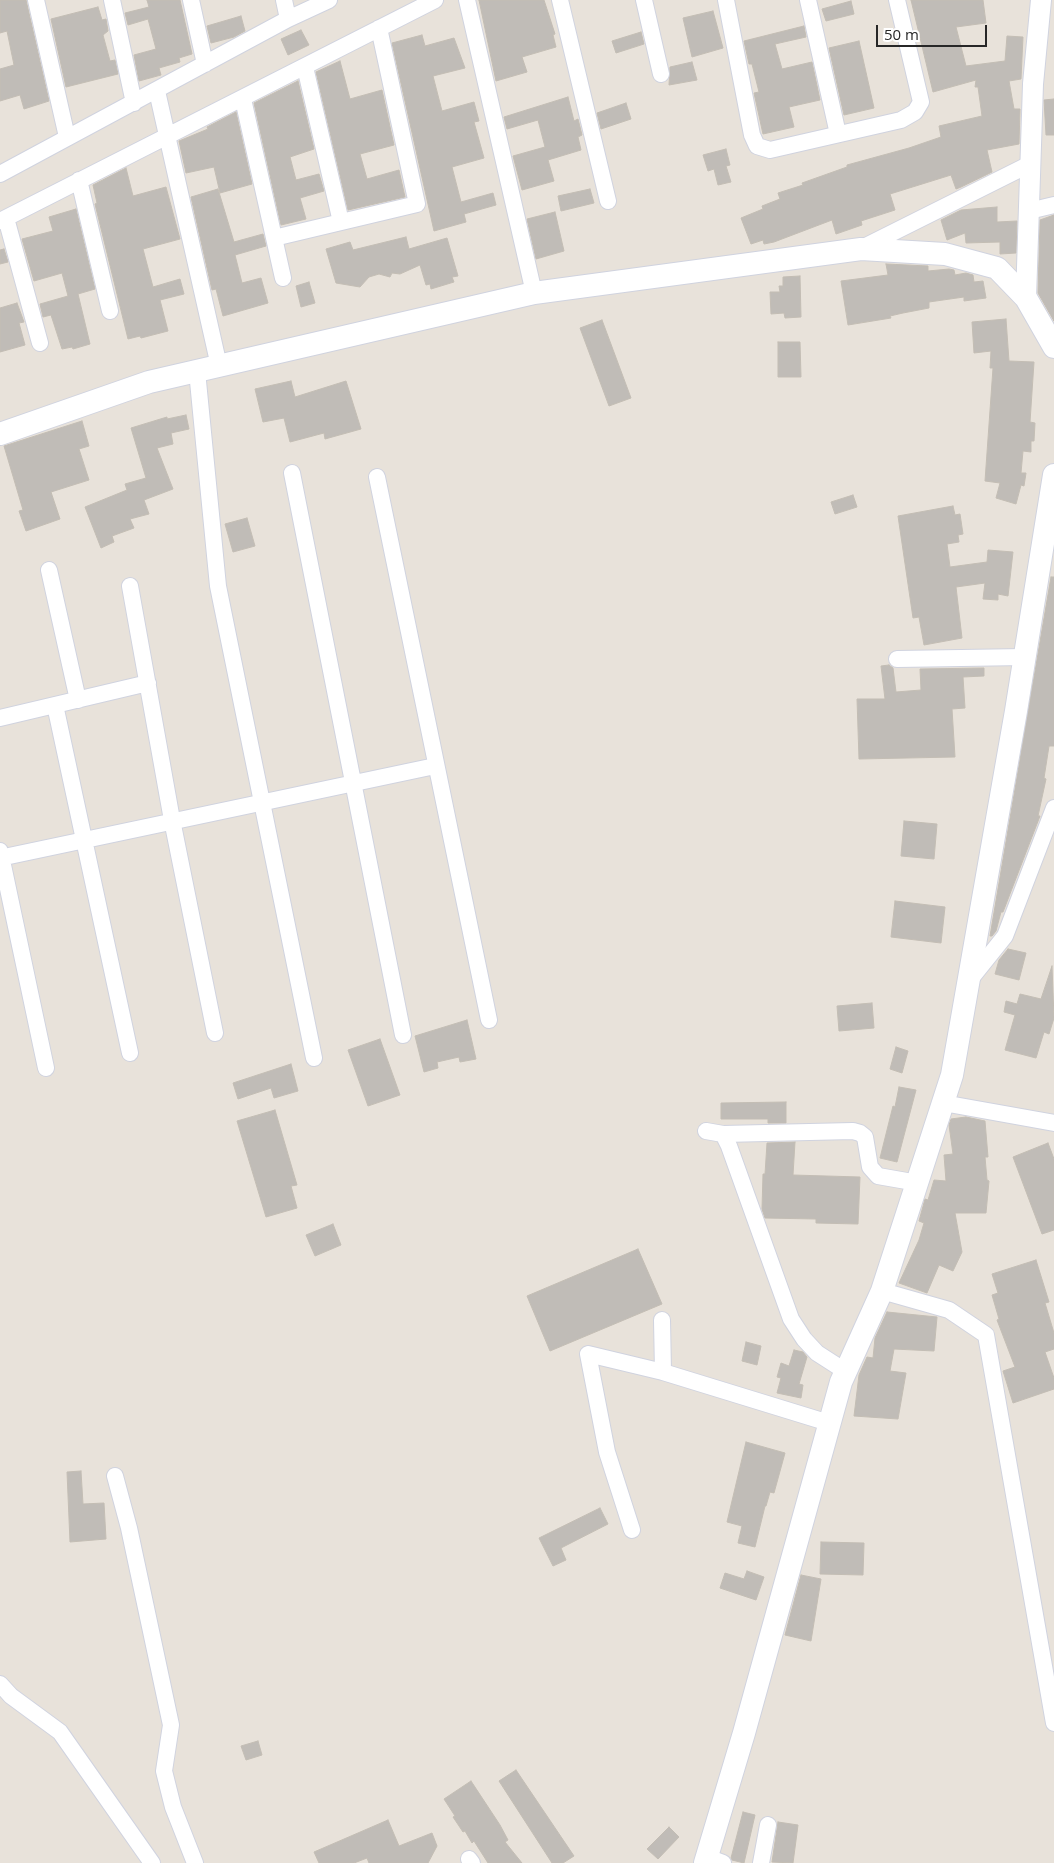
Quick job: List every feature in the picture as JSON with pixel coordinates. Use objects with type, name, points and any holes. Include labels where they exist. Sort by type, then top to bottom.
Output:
[{"type":"main road","points":[[0,434],[149,382],[534,293],[861,249],[945,254],[997,268],[1026,298],[1054,346]]},
{"type":"main road","points":[[712,1861],[747,1724],[829,1423],[845,1371],[882,1290],[952,1075],[1025,657],[1054,475]]},
{"type":"street","points":[[36,0],[67,137]]},
{"type":"street","points":[[112,0],[134,103]]},
{"type":"street","points":[[191,0],[205,64]]},
{"type":"street","points":[[284,0],[288,19]]},
{"type":"street","points":[[0,174],[67,137],[158,91],[288,19],[329,0]]},
{"type":"street","points":[[40,343],[3,220],[79,180],[168,138],[435,0]]},
{"type":"street","points":[[467,0],[534,293]]},
{"type":"street","points":[[560,0],[608,201]]},
{"type":"street","points":[[644,0],[660,74]]},
{"type":"street","points":[[726,0],[756,146],[770,150],[902,120],[915,112],[921,102],[897,0]]},
{"type":"street","points":[[808,0],[838,134]]},
{"type":"street","points":[[1026,298],[1033,84],[1041,0]]},
{"type":"street","points":[[274,238],[416,204],[379,28]]},
{"type":"street","points":[[305,66],[341,222]]},
{"type":"street","points":[[158,91],[219,366]]},
{"type":"street","points":[[242,99],[283,278]]},
{"type":"street","points":[[861,249],[1030,164]]},
{"type":"street","points":[[79,180],[110,311]]},
{"type":"street","points":[[1028,210],[1054,205]]},
{"type":"street","points":[[197,371],[218,586],[314,1058]]},
{"type":"street","points":[[292,473],[351,782],[403,1035]]},
{"type":"street","points":[[377,477],[435,766],[489,1020]]},
{"type":"street","points":[[49,570],[78,700]]},
{"type":"street","points":[[130,586],[172,820],[215,1033]]},
{"type":"street","points":[[897,659],[1025,657]]},
{"type":"street","points":[[0,718],[148,683]]},
{"type":"street","points":[[55,705],[82,840],[130,1053]]},
{"type":"street","points":[[46,1068],[0,855],[82,840],[351,782],[435,766]]},
{"type":"street","points":[[968,983],[1005,936],[1054,808]]},
{"type":"street","points":[[943,1103],[1054,1123]]},
{"type":"street","points":[[706,1131],[723,1134],[853,1130],[860,1132],[865,1137],[870,1167],[878,1176],[918,1183]]},
{"type":"street","points":[[723,1134],[791,1319],[804,1340],[817,1353],[845,1371]]},
{"type":"street","points":[[882,1290],[950,1310],[986,1335],[1054,1723]]},
{"type":"street","points":[[662,1320],[664,1372]]},
{"type":"street","points":[[632,1530],[607,1452],[588,1354],[664,1372],[829,1423]]},
{"type":"street","points":[[115,1476],[129,1528],[172,1725],[164,1771],[173,1807],[194,1863]]},
{"type":"street","points":[[0,1684],[11,1696],[60,1732],[152,1863]]},
{"type":"street","points":[[762,1863],[768,1825]]},
{"type":"building","points":[[0,0],[26,0],[49,101],[24,109],[20,95],[0,101],[0,69],[14,65],[7,31],[0,33]]},
{"type":"building","points":[[147,0],[180,0],[192,54],[179,58],[180,62],[159,68],[161,75],[139,81],[134,55],[156,49],[148,19],[128,25],[125,13],[149,7]]},
{"type":"building","points":[[479,0],[544,0],[555,34],[553,35],[556,47],[522,57],[527,72],[496,81]]},
{"type":"building","points":[[911,0],[983,0],[986,23],[956,27],[966,66],[1005,61],[1007,36],[1023,37],[1021,79],[1009,81],[1014,109],[1020,109],[1019,144],[987,150],[992,172],[956,189],[951,175],[890,194],[895,210],[861,221],[862,225],[836,234],[832,220],[774,242],[764,244],[763,240],[751,244],[741,218],[763,209],[762,206],[780,199],[778,193],[803,185],[802,183],[847,167],[847,165],[941,137],[939,126],[982,116],[978,87],[975,87],[976,80],[933,92]]},
{"type":"building","points":[[851,1],[854,14],[826,21],[822,9]]},
{"type":"building","points":[[98,7],[102,20],[106,19],[108,31],[103,35],[110,61],[115,60],[118,74],[66,87],[51,19]]},
{"type":"building","points":[[713,11],[723,48],[692,57],[683,18]]},
{"type":"building","points":[[241,16],[245,31],[234,37],[211,43],[207,26]]},
{"type":"building","points":[[804,26],[806,37],[775,44],[782,69],[812,62],[820,100],[789,107],[794,127],[763,134],[754,93],[759,92],[752,64],[749,64],[744,41]]},
{"type":"building","points":[[301,30],[309,45],[288,55],[281,39]]},
{"type":"building","points":[[641,32],[644,44],[616,53],[612,41]]},
{"type":"building","points":[[422,35],[425,46],[454,38],[465,68],[433,76],[442,111],[474,102],[479,121],[474,122],[484,158],[452,167],[461,202],[493,193],[496,205],[464,214],[466,222],[434,231],[392,43]]},
{"type":"building","points":[[859,41],[874,108],[844,115],[829,48]]},
{"type":"building","points":[[340,61],[350,99],[382,90],[394,145],[360,154],[367,179],[399,170],[405,197],[348,210],[316,72]]},
{"type":"building","points":[[692,62],[697,80],[669,85],[670,67]]},
{"type":"building","points":[[298,81],[314,149],[290,157],[296,180],[319,174],[324,191],[300,198],[306,219],[281,225],[254,103]]},
{"type":"building","points":[[568,97],[574,121],[578,119],[582,135],[578,137],[581,150],[548,160],[554,181],[522,190],[513,156],[545,147],[538,120],[507,129],[504,117]]},
{"type":"building","points":[[1054,99],[1054,135],[1046,135],[1044,100]]},
{"type":"building","points":[[626,103],[631,119],[601,129],[597,113]]},
{"type":"building","points":[[236,112],[252,184],[220,193],[214,167],[186,173],[179,141],[208,129],[207,127]]},
{"type":"building","points":[[726,149],[730,165],[726,166],[731,182],[718,185],[714,169],[708,171],[703,155]]},
{"type":"building","points":[[126,168],[133,196],[166,187],[180,239],[143,249],[153,287],[180,279],[184,294],[160,300],[168,331],[141,338],[140,336],[128,339],[95,204],[97,203],[93,185]]},
{"type":"building","points":[[218,189],[234,242],[263,234],[266,246],[235,255],[242,283],[261,278],[268,303],[223,316],[216,289],[212,290],[191,197]]},
{"type":"building","points":[[590,189],[594,203],[561,211],[558,196]]},
{"type":"building","points":[[997,207],[997,222],[1017,221],[1016,253],[1000,254],[1000,242],[966,243],[965,233],[947,240],[941,220],[961,210]]},
{"type":"building","points":[[76,209],[95,289],[78,294],[90,344],[73,349],[72,347],[62,349],[51,315],[43,317],[40,304],[68,296],[62,273],[34,281],[22,239],[53,231],[49,217]]},
{"type":"building","points":[[555,212],[564,251],[536,259],[527,219]]},
{"type":"building","points":[[1054,215],[1054,321],[1038,293],[1040,220]]},
{"type":"building","points":[[406,237],[409,249],[447,238],[458,276],[452,277],[454,282],[431,289],[430,284],[426,285],[420,265],[400,274],[392,273],[390,277],[379,274],[369,277],[360,287],[336,283],[326,249],[350,242],[353,250]]},
{"type":"building","points":[[4,249],[8,262],[0,264],[0,250]]},
{"type":"building","points":[[886,264],[928,266],[928,271],[949,269],[954,270],[955,275],[966,273],[973,275],[974,282],[983,281],[986,298],[964,301],[964,297],[929,302],[929,308],[890,316],[891,318],[848,325],[841,281],[888,275]]},
{"type":"building","points":[[800,276],[801,317],[785,318],[784,313],[771,314],[770,292],[780,292],[779,286],[783,286],[783,277]]},
{"type":"building","points":[[309,282],[315,303],[301,307],[296,286]]},
{"type":"building","points":[[17,303],[24,322],[19,323],[25,345],[0,352],[0,308]]},
{"type":"building","points":[[1006,319],[1009,361],[1034,362],[1030,422],[1035,423],[1034,441],[1031,441],[1031,452],[1023,451],[1021,473],[1026,473],[1024,486],[1021,485],[1016,504],[996,498],[1000,483],[985,481],[993,368],[990,368],[991,351],[974,353],[972,322]]},
{"type":"building","points":[[602,320],[631,398],[609,406],[580,328]]},
{"type":"building","points":[[778,342],[800,342],[801,377],[778,377]]},
{"type":"building","points":[[291,381],[295,397],[346,381],[361,429],[325,439],[324,433],[290,442],[284,418],[263,422],[255,389]]},
{"type":"building","points":[[186,415],[189,429],[171,433],[173,444],[157,448],[173,489],[144,500],[149,514],[130,519],[134,528],[112,536],[114,542],[101,548],[85,507],[127,490],[125,484],[146,478],[131,428],[167,417],[167,419]]},
{"type":"building","points":[[82,421],[89,446],[79,449],[89,480],[51,492],[60,519],[26,531],[19,511],[23,510],[4,446]]},
{"type":"building","points":[[853,495],[857,507],[835,514],[831,502]]},
{"type":"building","points":[[953,506],[955,515],[960,514],[963,534],[958,535],[959,542],[947,544],[950,567],[987,562],[988,550],[1013,552],[1008,596],[998,594],[998,600],[983,599],[985,583],[956,587],[962,638],[924,645],[919,617],[913,618],[898,516]]},
{"type":"building","points":[[247,518],[255,546],[233,552],[225,524]]},
{"type":"building","points":[[1051,577],[1054,577],[1054,746],[1049,746],[1044,778],[1046,779],[1038,816],[1040,816],[1003,912],[1001,912],[996,931],[990,936]]},
{"type":"building","points":[[889,665],[893,668],[896,692],[921,690],[920,669],[984,668],[984,676],[963,677],[965,708],[952,709],[955,757],[859,759],[857,699],[885,699],[881,666]]},
{"type":"building","points":[[904,821],[937,824],[934,859],[901,856]]},
{"type":"building","points":[[895,901],[945,907],[941,943],[891,937]]},
{"type":"building","points":[[1008,949],[1026,953],[1019,980],[995,974],[999,960]]},
{"type":"building","points":[[1052,966],[1054,1018],[1049,1034],[1044,1032],[1036,1058],[1005,1050],[1015,1015],[1004,1012],[1006,1001],[1017,1004],[1020,994],[1041,999]]},
{"type":"building","points":[[872,1003],[874,1028],[839,1031],[837,1006]]},
{"type":"building","points":[[467,1020],[476,1059],[460,1062],[459,1057],[437,1062],[438,1068],[424,1072],[415,1036]]},
{"type":"building","points":[[380,1039],[400,1095],[368,1106],[348,1050]]},
{"type":"building","points":[[896,1047],[908,1051],[902,1073],[890,1069]]},
{"type":"building","points":[[291,1064],[298,1091],[274,1098],[271,1088],[238,1099],[233,1083]]},
{"type":"building","points":[[899,1087],[916,1090],[897,1162],[880,1158]]},
{"type":"building","points":[[786,1102],[786,1123],[768,1123],[768,1119],[721,1119],[721,1103]]},
{"type":"building","points":[[275,1110],[297,1185],[291,1186],[297,1208],[266,1217],[237,1121]]},
{"type":"building","points":[[966,1117],[985,1121],[988,1157],[985,1157],[987,1180],[989,1181],[986,1213],[955,1213],[962,1252],[953,1271],[939,1265],[927,1293],[899,1283],[919,1240],[924,1223],[919,1221],[925,1199],[928,1200],[934,1180],[946,1181],[944,1155],[953,1154],[949,1125],[951,1119]]},
{"type":"building","points":[[795,1142],[793,1175],[860,1177],[858,1224],[816,1223],[816,1219],[765,1218],[762,1209],[763,1174],[765,1174],[767,1143]]},
{"type":"building","points":[[1048,1143],[1054,1159],[1054,1230],[1042,1234],[1013,1157]]},
{"type":"building","points":[[333,1224],[341,1245],[315,1256],[306,1235]]},
{"type":"building","points":[[638,1249],[662,1304],[550,1351],[527,1296]]},
{"type":"building","points":[[1036,1260],[1049,1302],[1045,1303],[1054,1333],[1054,1349],[1045,1352],[1054,1378],[1054,1389],[1013,1403],[1003,1371],[1015,1367],[997,1320],[999,1319],[992,1295],[998,1293],[992,1274]]},
{"type":"building","points":[[887,1312],[937,1317],[934,1351],[894,1349],[890,1371],[906,1373],[898,1419],[854,1416],[859,1375],[867,1357],[873,1358],[875,1338]]},
{"type":"building","points":[[746,1342],[761,1346],[757,1365],[742,1361]]},
{"type":"building","points":[[794,1350],[803,1352],[807,1357],[799,1384],[803,1385],[801,1398],[777,1393],[781,1378],[777,1377],[781,1363],[789,1366]]},
{"type":"building","points":[[746,1442],[785,1453],[774,1493],[770,1492],[765,1506],[755,1547],[738,1543],[742,1526],[727,1522]]},
{"type":"building","points":[[81,1471],[83,1504],[104,1503],[106,1539],[70,1542],[67,1472]]},
{"type":"building","points":[[600,1508],[608,1524],[561,1548],[566,1560],[553,1566],[539,1538]]},
{"type":"building","points":[[821,1542],[864,1543],[863,1575],[820,1574]]},
{"type":"building","points":[[747,1571],[764,1577],[756,1600],[720,1588],[725,1573],[744,1579]]},
{"type":"building","points":[[801,1575],[821,1579],[811,1641],[785,1635]]},
{"type":"building","points":[[258,1741],[262,1755],[246,1760],[241,1746]]},
{"type":"building","points":[[516,1770],[574,1856],[563,1863],[552,1863],[499,1781]]},
{"type":"building","points":[[471,1781],[500,1825],[508,1840],[505,1842],[522,1863],[488,1863],[474,1841],[472,1843],[453,1817],[455,1816],[444,1799]]},
{"type":"building","points":[[743,1812],[755,1815],[744,1863],[732,1860],[731,1858]]},
{"type":"building","points":[[388,1820],[399,1846],[432,1833],[437,1846],[428,1863],[369,1863],[367,1858],[354,1863],[319,1863],[314,1852]]},
{"type":"building","points":[[778,1822],[798,1825],[793,1863],[772,1862]]},
{"type":"building","points":[[669,1827],[679,1837],[658,1859],[647,1849]]}]
